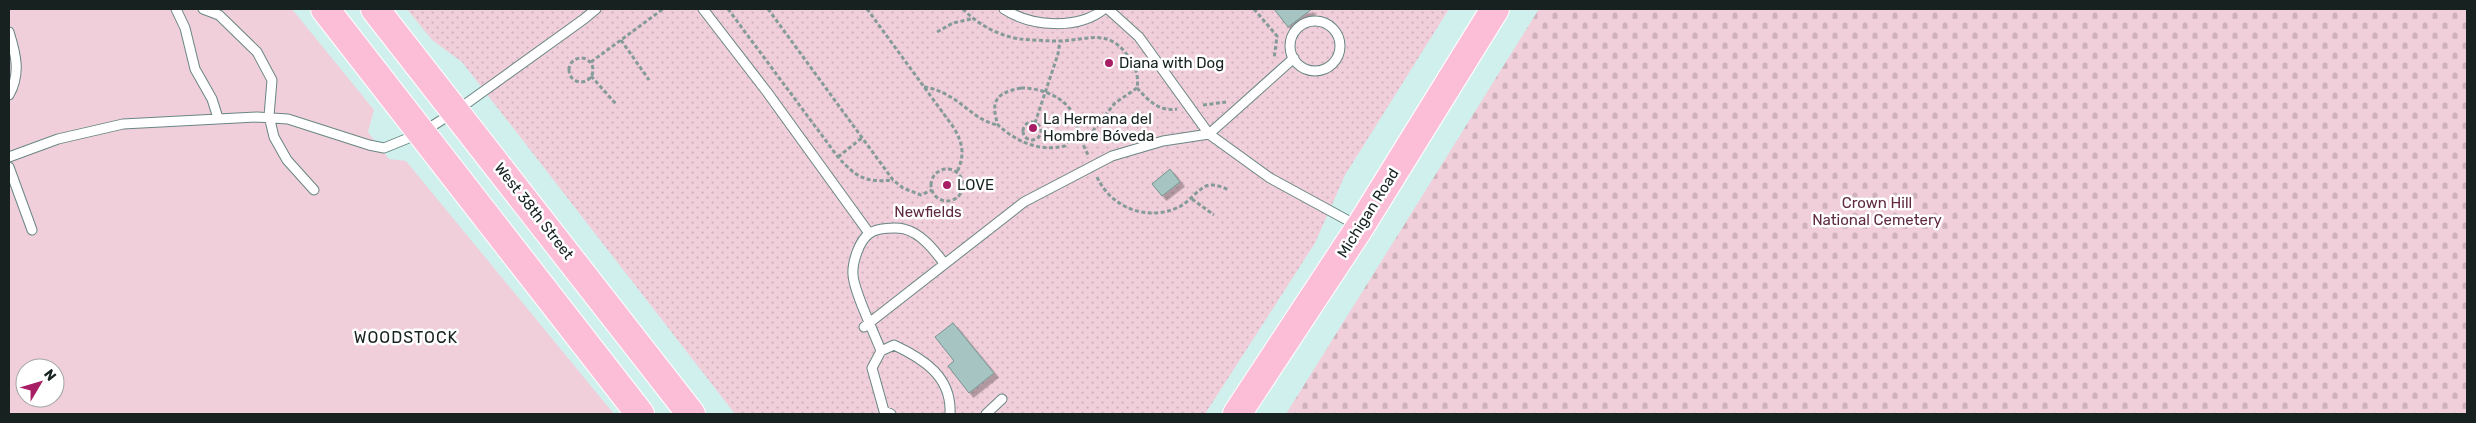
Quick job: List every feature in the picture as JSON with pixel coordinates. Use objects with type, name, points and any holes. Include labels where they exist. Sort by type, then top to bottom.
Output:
[{"type":"main road","points":[[325,9],[640,414]]},
{"type":"main road","name":"West 38th Street","points":[[375,9],[692,414]]},
{"type":"main road","name":"Michigan Road","points":[[1237,414],[1360,227],[1495,9]]},
{"type":"lane","points":[[176,9],[185,28],[196,69],[212,100],[218,118]]},
{"type":"lane","points":[[203,9],[219,16],[258,52],[272,80],[269,116],[274,137],[287,160],[314,190]]},
{"type":"lane","points":[[9,157],[58,139],[123,124],[269,116],[288,119],[384,148],[421,132],[456,111],[596,9]]},
{"type":"lane","points":[[703,9],[767,92],[869,233]]},
{"type":"lane","points":[[1004,9],[1012,14],[1048,24],[1074,22],[1097,15],[1106,9],[1139,37],[1208,134],[1270,178],[1360,227]]},
{"type":"lane","points":[[1322,21],[1336,31],[1341,42],[1340,51],[1331,66],[1323,70],[1307,70],[1294,58],[1290,43],[1293,34],[1305,22],[1322,21]]},
{"type":"lane","points":[[9,32],[17,58],[17,73],[9,95]]},
{"type":"lane","points":[[867,325],[1024,202],[1112,156],[1163,141],[1208,134],[1294,58]]},
{"type":"lane","points":[[9,167],[32,230]]},
{"type":"lane","points":[[881,351],[867,325],[853,275],[856,256],[861,244],[869,233],[884,229],[904,229],[925,242],[944,263]]},
{"type":"lane","points":[[885,413],[872,368],[881,351],[894,345],[917,356],[938,372],[951,402],[950,414]]},
{"type":"lane","points":[[986,414],[1002,399]]},
{"type":"path","points":[[590,62],[663,9]]},
{"type":"path","points":[[728,9],[838,157],[851,171],[862,179],[877,182],[893,180]]},
{"type":"path","points":[[768,9],[893,180],[903,188],[921,195],[932,190]]},
{"type":"path","points":[[867,9],[954,128],[962,143],[963,159],[957,172]]},
{"type":"path","points":[[963,9],[972,18],[1004,35],[1018,39],[1060,41],[1082,38],[1111,39],[1124,50],[1135,66],[1138,88],[1150,102],[1162,108],[1171,110],[1234,100]]},
{"type":"path","points":[[1254,9],[1277,36],[1278,44],[1273,63]]},
{"type":"path","points":[[937,32],[953,23],[972,18]]},
{"type":"path","points":[[621,40],[649,80]]},
{"type":"path","points":[[1035,123],[1058,54],[1060,41]]},
{"type":"path","points":[[580,58],[590,62],[593,67],[591,76],[585,82],[574,80],[568,70],[570,64],[580,58]]},
{"type":"path","points":[[591,76],[616,104]]},
{"type":"path","points":[[923,87],[939,89],[954,97],[982,119],[998,125],[1018,140],[1041,148],[1066,146],[1073,140],[1078,130],[1077,119],[1060,98],[1030,88],[1021,88],[1001,94],[994,107],[998,125]]},
{"type":"path","points":[[1082,142],[1114,103],[1138,88]]},
{"type":"path","points":[[1035,123],[1039,126],[1040,134],[1036,138],[1030,139],[1024,134],[1024,128],[1026,124],[1035,123]]},
{"type":"path","points":[[838,157],[863,137]]},
{"type":"path","points":[[1028,144],[1030,139]]},
{"type":"path","points":[[1073,140],[1082,142]]},
{"type":"path","points":[[1082,142],[1105,191],[1117,202],[1137,212],[1165,213],[1192,199],[1206,186],[1216,185],[1229,190]]},
{"type":"path","points":[[944,169],[957,172],[963,183],[962,192],[956,198],[944,201],[936,196],[932,190],[932,180],[936,173],[944,169]]},
{"type":"path","points":[[1192,199],[1214,215]]},
{"type":"green space","points":[[9,9],[292,9],[374,110],[368,132],[389,159],[406,161],[614,414],[9,414]]},
{"type":"green space","name":"Newfields","points":[[407,9],[1449,9],[1345,175],[1315,243],[1205,414],[735,414],[462,62],[432,40]]},
{"type":"green space","name":"Crown Hill National Cemetery","points":[[1539,9],[2467,9],[2467,414],[1286,414]]},
{"type":"building","points":[[1274,9],[1312,9],[1288,27]]},
{"type":"building","points":[[1170,169],[1180,182],[1162,196],[1152,184]]},
{"type":"building","points":[[953,323],[994,373],[969,393],[948,366],[954,361],[935,337]]},
{"type":"place","name":"Diana with Dog","points":[[1109,63]]},
{"type":"place","name":"La Hermana del Hombre Bóveda","points":[[1033,128]]},
{"type":"place","name":"LOVE","points":[[947,185]]},
{"type":"district","name":"WOODSTOCK","points":[[406,337]]}]
